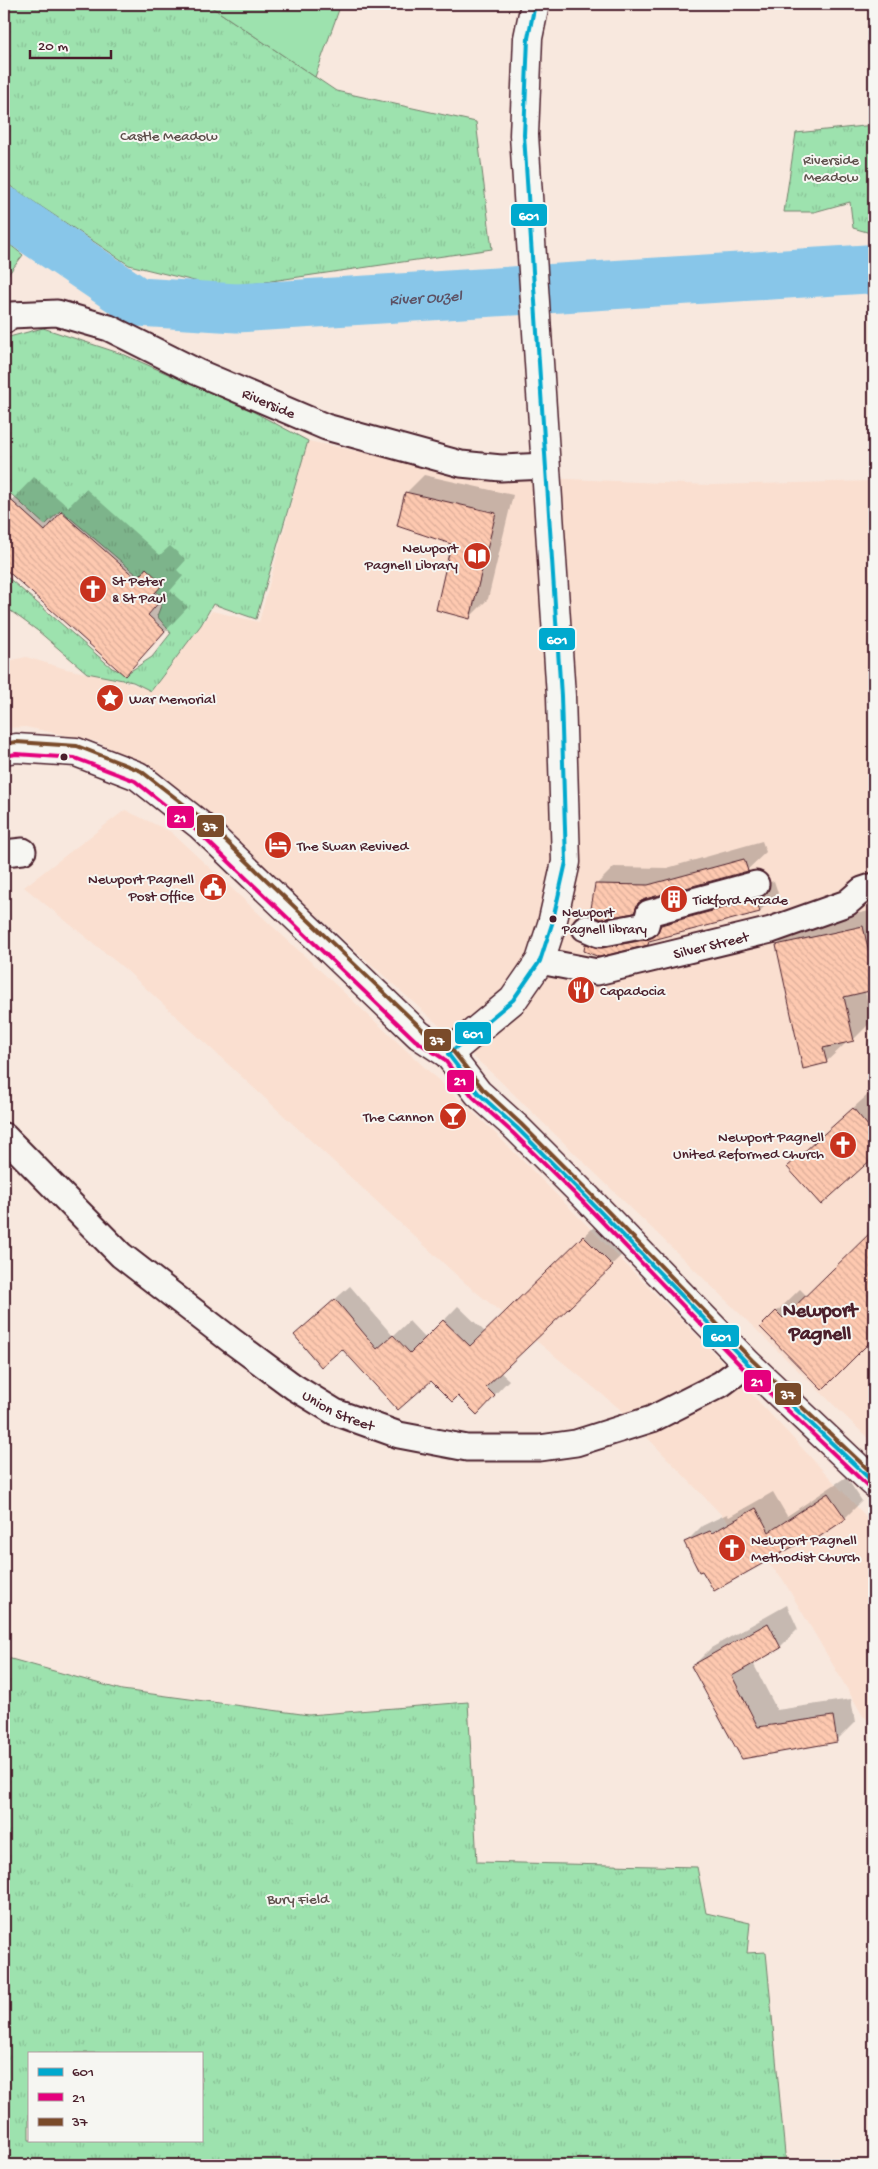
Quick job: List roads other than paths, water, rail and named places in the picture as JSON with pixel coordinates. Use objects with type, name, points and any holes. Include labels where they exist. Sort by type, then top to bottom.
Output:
[{"type":"main road","points":[[448,1054],[513,1000],[540,960],[552,924],[566,862],[561,696],[524,135],[528,38],[534,4]]},
{"type":"main road","points":[[4,750],[16,748],[76,752],[138,776],[200,825],[420,1035],[448,1054],[478,1093],[518,1128],[748,1364],[874,1483]]},
{"type":"street","name":"Riverside","points":[[4,321],[11,315],[57,313],[109,328],[197,372],[326,427],[461,464],[501,468],[546,466]]},
{"type":"street","points":[[585,928],[599,934],[646,925],[649,913],[756,884]]},
{"type":"street","name":"Silver Street","points":[[540,960],[597,972],[771,930],[847,903],[868,888]]},
{"type":"street","name":"Union Street","points":[[4,1136],[121,1255],[232,1342],[294,1387],[335,1412],[399,1435],[467,1448],[540,1448],[576,1443],[652,1419],[721,1384],[748,1364]]},
{"type":"waterway","name":"River Ouzel","points":[[4,211],[138,302],[237,308],[867,269],[874,271]]},
{"type":"place","name":"Newport Pagnell Library","points":[[477,556]]},
{"type":"place","name":"St Peter & St Paul","points":[[93,589]]},
{"type":"place","name":"War Memorial","points":[[110,698]]},
{"type":"place","name":"The Swan Revived","points":[[278,845]]},
{"type":"place","name":"Newport Pagnell Post Office","points":[[213,887]]},
{"type":"place","name":"Tickford Arcade","points":[[674,899]]},
{"type":"place","name":"Newport Pagnell library","points":[[553,919]]},
{"type":"place","name":"Capadocia","points":[[581,990]]},
{"type":"place","name":"The Cannon","points":[[453,1116]]},
{"type":"place","name":"Newport Pagnell United Reformed Church","points":[[843,1145]]},
{"type":"place","name":"Newport Pagnell Methodist Church","points":[[732,1548]]},
{"type":"district","name":"Newport Pagnell","points":[[820,1320]]},
{"type":"park label","name":"Castle Meadow","points":[[169,135]]},
{"type":"park label","name":"Riverside Meadow","points":[[831,168]]},
{"type":"park label","name":"Bury Field","points":[[298,1898]]}]
